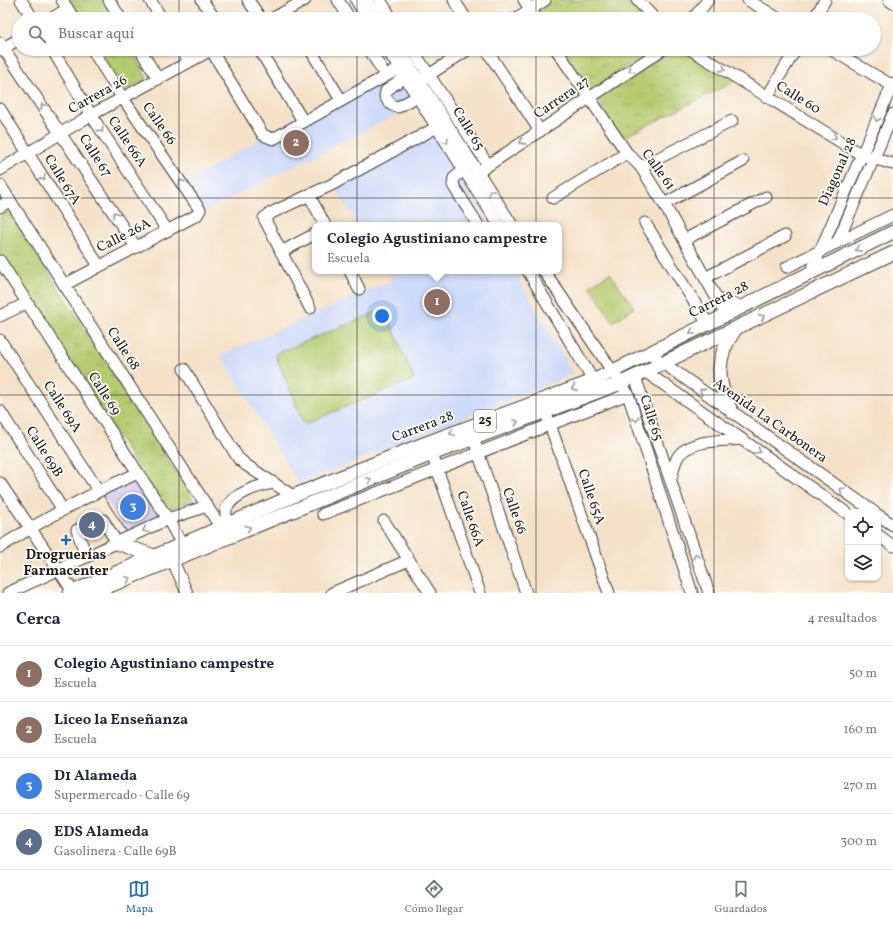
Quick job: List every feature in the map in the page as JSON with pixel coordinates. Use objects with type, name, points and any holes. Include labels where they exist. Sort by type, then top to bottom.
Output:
[{"type":"main road","name":"Carrera 28","points":[[71,592],[293,496],[426,443],[593,380],[649,354],[742,306],[893,232]]},
{"type":"main road","name":"Carrera 28","points":[[92,593],[473,438],[548,417],[600,392],[624,389],[641,374],[736,330],[893,253]]},
{"type":"main road","points":[[732,412],[723,394],[720,380],[720,365],[725,346],[736,330]]},
{"type":"main road","points":[[117,543],[154,556]]},
{"type":"street","points":[[21,0],[29,12]]},
{"type":"street","points":[[110,0],[117,12]]},
{"type":"street","points":[[150,0],[158,12]]},
{"type":"street","points":[[202,0],[210,12]]},
{"type":"street","points":[[248,0],[256,12]]},
{"type":"street","points":[[292,12],[305,0]]},
{"type":"street","points":[[338,0],[346,12]]},
{"type":"street","points":[[356,0],[364,12]]},
{"type":"street","points":[[367,0],[375,12]]},
{"type":"street","points":[[380,0],[388,12]]},
{"type":"street","points":[[454,0],[462,12]]},
{"type":"street","points":[[527,5],[545,0]]},
{"type":"street","points":[[637,0],[648,12]]},
{"type":"street","points":[[699,12],[708,0]]},
{"type":"street","points":[[748,0],[768,12]]},
{"type":"street","points":[[818,12],[825,0]]},
{"type":"street","points":[[889,0],[893,3]]},
{"type":"street","points":[[57,12],[64,4]]},
{"type":"street","points":[[1,47],[12,42]]},
{"type":"street","name":"Calle 67","points":[[1,47],[61,133],[136,247]]},
{"type":"street","name":"Calle 66A","points":[[56,56],[91,115],[167,230]]},
{"type":"street","name":"Calle 66","points":[[96,56],[122,97],[200,210],[197,215]]},
{"type":"street","points":[[144,56],[158,79]]},
{"type":"street","points":[[186,56],[189,61]]},
{"type":"street","name":"Carrera 26","points":[[0,170],[122,97],[199,56]]},
{"type":"street","points":[[216,56],[263,135],[273,139],[385,75],[413,74]]},
{"type":"street","points":[[263,56],[303,122]]},
{"type":"street","points":[[314,56],[341,100]]},
{"type":"street","points":[[373,56],[385,75]]},
{"type":"street","name":"Calle 65","points":[[394,56],[413,74],[422,94],[478,172],[510,222]]},
{"type":"street","name":"Calle 65","points":[[403,56],[413,74],[437,127],[497,222]]},
{"type":"street","points":[[412,56],[413,74],[488,165]]},
{"type":"street","points":[[422,94],[398,107],[390,104],[384,96],[386,91],[413,74],[453,56]]},
{"type":"street","points":[[491,56],[540,131]]},
{"type":"street","name":"Calle 61","points":[[561,56],[625,150],[641,167],[664,204],[726,315]]},
{"type":"street","name":"Carrera 27","points":[[478,172],[652,56]]},
{"type":"street","name":"Calle 60","points":[[701,56],[862,155],[893,164]]},
{"type":"street","points":[[767,96],[792,56]]},
{"type":"street","points":[[842,56],[893,85]]},
{"type":"street","name":"Diagonal 28","points":[[811,272],[893,85]]},
{"type":"street","name":"Calle 67A","points":[[0,109],[99,266]]},
{"type":"street","name":"Diagonal 28","points":[[837,243],[893,114]]},
{"type":"street","points":[[641,167],[732,121]]},
{"type":"street","points":[[310,308],[264,218],[271,213],[333,184],[437,127]]},
{"type":"street","points":[[553,198],[625,150]]},
{"type":"street","points":[[664,204],[743,161]]},
{"type":"street","points":[[464,170],[454,178],[453,185],[476,222]]},
{"type":"street","name":"Calle 68","points":[[0,185],[207,506],[224,527]]},
{"type":"street","points":[[309,195],[323,222]]},
{"type":"street","points":[[684,240],[766,197]]},
{"type":"street","points":[[0,207],[10,200]]},
{"type":"street","name":"Calle 26A","points":[[64,285],[197,215]]},
{"type":"street","points":[[787,267],[893,215]]},
{"type":"street","points":[[645,223],[708,324]]},
{"type":"street","points":[[281,252],[312,236]]},
{"type":"street","points":[[705,278],[785,236]]},
{"type":"street","name":"Calle 69","points":[[0,261],[168,519],[182,544]]},
{"type":"street","points":[[352,274],[359,289]]},
{"type":"street","points":[[530,274],[600,392]]},
{"type":"street","name":"Calle 65","points":[[546,274],[624,389],[692,593]]},
{"type":"street","points":[[718,301],[742,306]]},
{"type":"street","points":[[0,316],[27,303]]},
{"type":"street","name":"Calle 69A","points":[[0,340],[98,490]]},
{"type":"street","name":"Avenida La Carbonera","points":[[649,354],[870,509]]},
{"type":"street","points":[[184,369],[238,458],[293,496]]},
{"type":"street","points":[[641,374],[741,439],[845,512]]},
{"type":"street","name":"Calle 65","points":[[641,374],[671,479],[709,593]]},
{"type":"street","points":[[323,514],[478,452],[548,417],[624,389]]},
{"type":"street","name":"Calle 69B","points":[[0,411],[63,510]]},
{"type":"street","name":"Calle 65A","points":[[548,417],[609,593]]},
{"type":"street","name":"Calle 66","points":[[473,438],[526,593]]},
{"type":"street","points":[[671,479],[678,456],[684,450],[700,444],[741,439]]},
{"type":"street","name":"Calle 66A","points":[[432,454],[480,593]]},
{"type":"street","points":[[0,547],[29,528],[98,490],[138,473]]},
{"type":"street","points":[[0,483],[71,592]]},
{"type":"street","points":[[224,527],[226,510],[232,502],[252,488],[274,484]]},
{"type":"street","points":[[8,593],[168,519],[207,506]]},
{"type":"street","points":[[881,517],[893,525]]},
{"type":"street","points":[[86,557],[78,530],[103,520],[117,543]]},
{"type":"street","points":[[384,521],[430,593]]},
{"type":"street","points":[[881,537],[893,546]]},
{"type":"street","points":[[332,593],[409,560]]},
{"type":"street","points":[[173,561],[188,593]]},
{"type":"shaded area","points":[[392,62],[418,104],[204,211],[186,182]]},
{"type":"shaded area","points":[[435,132],[486,222],[356,222],[337,189]]},
{"type":"shaded area","points":[[389,274],[516,274],[573,374],[299,484],[221,355],[392,280]]},
{"type":"green space","points":[[68,0],[104,0],[110,12],[76,12]]},
{"type":"green space","points":[[553,0],[629,0],[640,12],[539,12],[538,10]]},
{"type":"green space","points":[[103,56],[135,56],[147,79],[125,90]]},
{"type":"green space","points":[[568,56],[642,56],[590,91]]},
{"type":"green space","points":[[661,56],[697,56],[737,80],[620,139],[596,97]]},
{"type":"green space","points":[[9,211],[193,499],[166,511],[0,253],[0,217]]},
{"type":"green space","points":[[610,273],[634,308],[613,322],[590,286]]},
{"type":"green space","points":[[385,309],[414,379],[304,424],[275,354]]},
{"type":"building","points":[[136,476],[164,519],[128,534],[101,492]]},
{"type":"place","name":"Liceo la Enseñanza","points":[[296,143]]},
{"type":"place","name":"Colegio Agustiniano campestre","points":[[437,302]]},
{"type":"place","name":"D1 Alameda","points":[[133,507]]},
{"type":"place","name":"EDS Alameda","points":[[92,525]]},
{"type":"place","name":"Drogruerías Farmacenter","points":[[66,540]]}]
